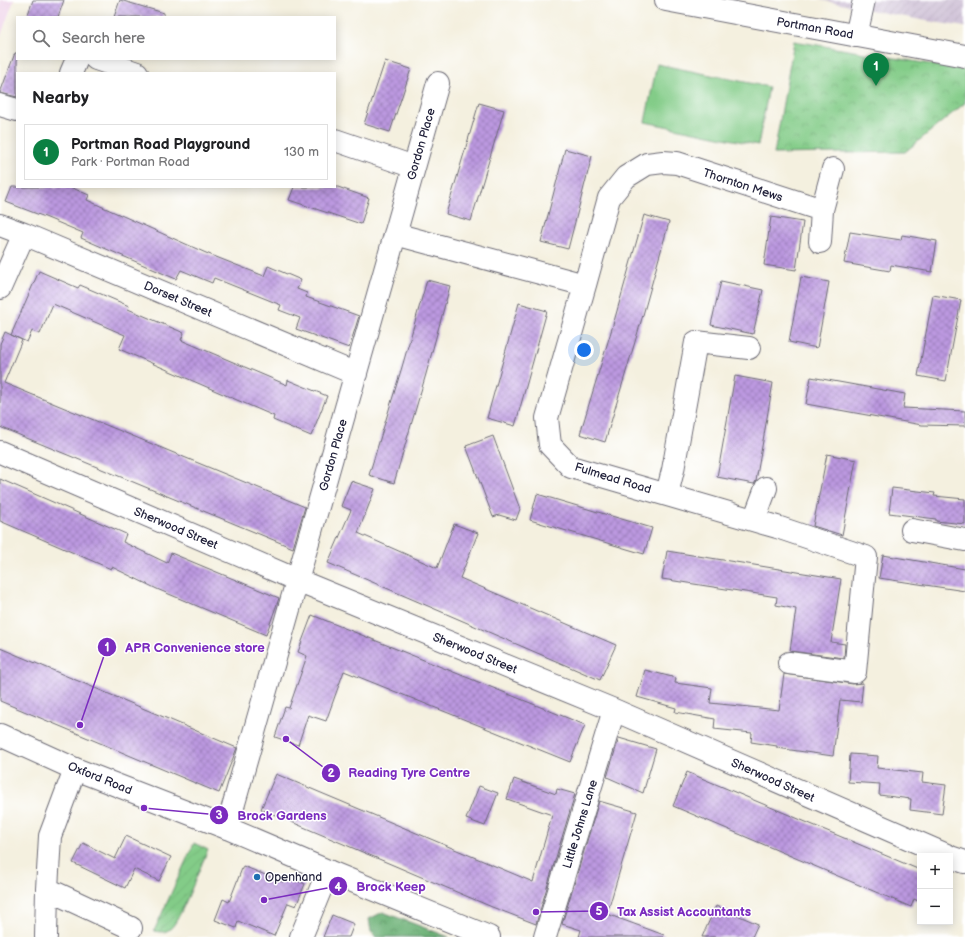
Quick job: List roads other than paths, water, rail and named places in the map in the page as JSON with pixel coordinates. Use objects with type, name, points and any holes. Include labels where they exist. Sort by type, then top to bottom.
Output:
[{"type":"street","name":"Portman Road","points":[[666,0],[965,56]]},
{"type":"street","points":[[856,36],[864,0]]},
{"type":"street","points":[[71,72],[77,60]]},
{"type":"street","points":[[99,60],[134,72]]},
{"type":"street","name":"Gordon Place","points":[[227,828],[438,83]]},
{"type":"street","points":[[0,105],[16,110]]},
{"type":"street","points":[[336,140],[414,167]]},
{"type":"street","name":"Thornton Mews","points":[[663,162],[677,163],[822,210]]},
{"type":"street","name":"Fulmead Road","points":[[663,162],[647,164],[626,177],[609,198],[546,418],[550,445],[571,467],[777,527],[866,557],[855,672],[789,663]]},
{"type":"street","points":[[820,242],[822,210],[833,169]]},
{"type":"street","name":"Dorset Street","points":[[0,225],[356,374]]},
{"type":"street","points":[[0,288],[24,234]]},
{"type":"street","points":[[395,234],[585,285]]},
{"type":"street","points":[[666,494],[673,470],[696,342],[749,348]]},
{"type":"street","name":"Sherwood Street","points":[[0,452],[297,580],[614,710],[942,853]]},
{"type":"street","points":[[754,520],[766,488]]},
{"type":"street","points":[[912,530],[965,540]]},
{"type":"street","name":"Little Johns Lane","points":[[545,937],[614,710]]},
{"type":"street","name":"Oxford Road","points":[[0,735],[75,769],[227,828],[489,937]]},
{"type":"street","points":[[46,937],[50,836],[75,769]]},
{"type":"street","name":"Sherwood Street","points":[[953,858],[965,862]]},
{"type":"street","points":[[301,937],[328,871]]},
{"type":"street","points":[[47,889],[130,928]]},
{"type":"place","name":"Portman Road Playground","points":[[876,86]]},
{"type":"place","name":"APR Convenience store","points":[[80,725]]},
{"type":"place","name":"Reading Tyre Centre","points":[[286,739]]},
{"type":"place","name":"Brock Gardens","points":[[144,808]]},
{"type":"place","name":"Openhand","points":[[257,877]]},
{"type":"place","name":"Brock Keep","points":[[264,900]]},
{"type":"place","name":"Tax Assist Accountants","points":[[536,912]]}]
